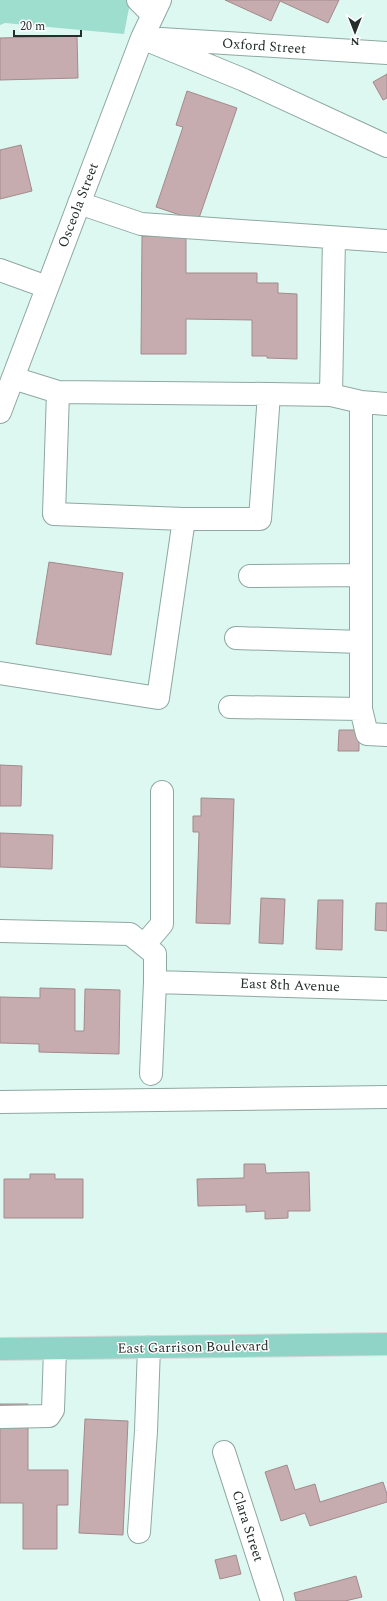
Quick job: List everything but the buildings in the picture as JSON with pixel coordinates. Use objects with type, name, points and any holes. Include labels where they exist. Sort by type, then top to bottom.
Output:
[{"type":"main road","name":"East Garrison Boulevard","points":[[0,1349],[387,1344]]},
{"type":"street","name":"Osceola Street","points":[[0,412],[142,38],[150,5]]},
{"type":"street","name":"Oxford Street","points":[[142,38],[387,53]]},
{"type":"street","points":[[142,38],[244,80],[387,146]]},
{"type":"street","points":[[79,203],[141,224],[387,241]]},
{"type":"street","points":[[331,395],[334,238]]},
{"type":"street","points":[[0,270],[47,287]]},
{"type":"street","points":[[13,378],[58,392],[331,395],[362,402],[387,404]]},
{"type":"street","points":[[58,392],[54,514],[184,519],[260,519],[269,394]]},
{"type":"street","points":[[362,402],[362,709],[367,734],[387,734]]},
{"type":"street","points":[[0,673],[158,698],[184,519]]},
{"type":"street","points":[[250,576],[362,575]]},
{"type":"street","points":[[236,638],[362,642]]},
{"type":"street","points":[[230,707],[362,709]]},
{"type":"street","points":[[144,946],[162,924],[162,792]]},
{"type":"street","points":[[0,931],[130,934],[155,954],[151,1074]]},
{"type":"street","name":"East 8th Avenue","points":[[155,982],[387,989]]},
{"type":"street","points":[[0,1102],[387,1096]]},
{"type":"street","points":[[139,1532],[146,1431],[148,1347]]},
{"type":"street","points":[[0,1417],[48,1416],[53,1410],[55,1349]]},
{"type":"street","name":"Clara Street","points":[[224,1452],[272,1601]]},
{"type":"green space","points":[[0,0],[134,0],[129,8],[124,34],[5,23],[0,25]]}]
